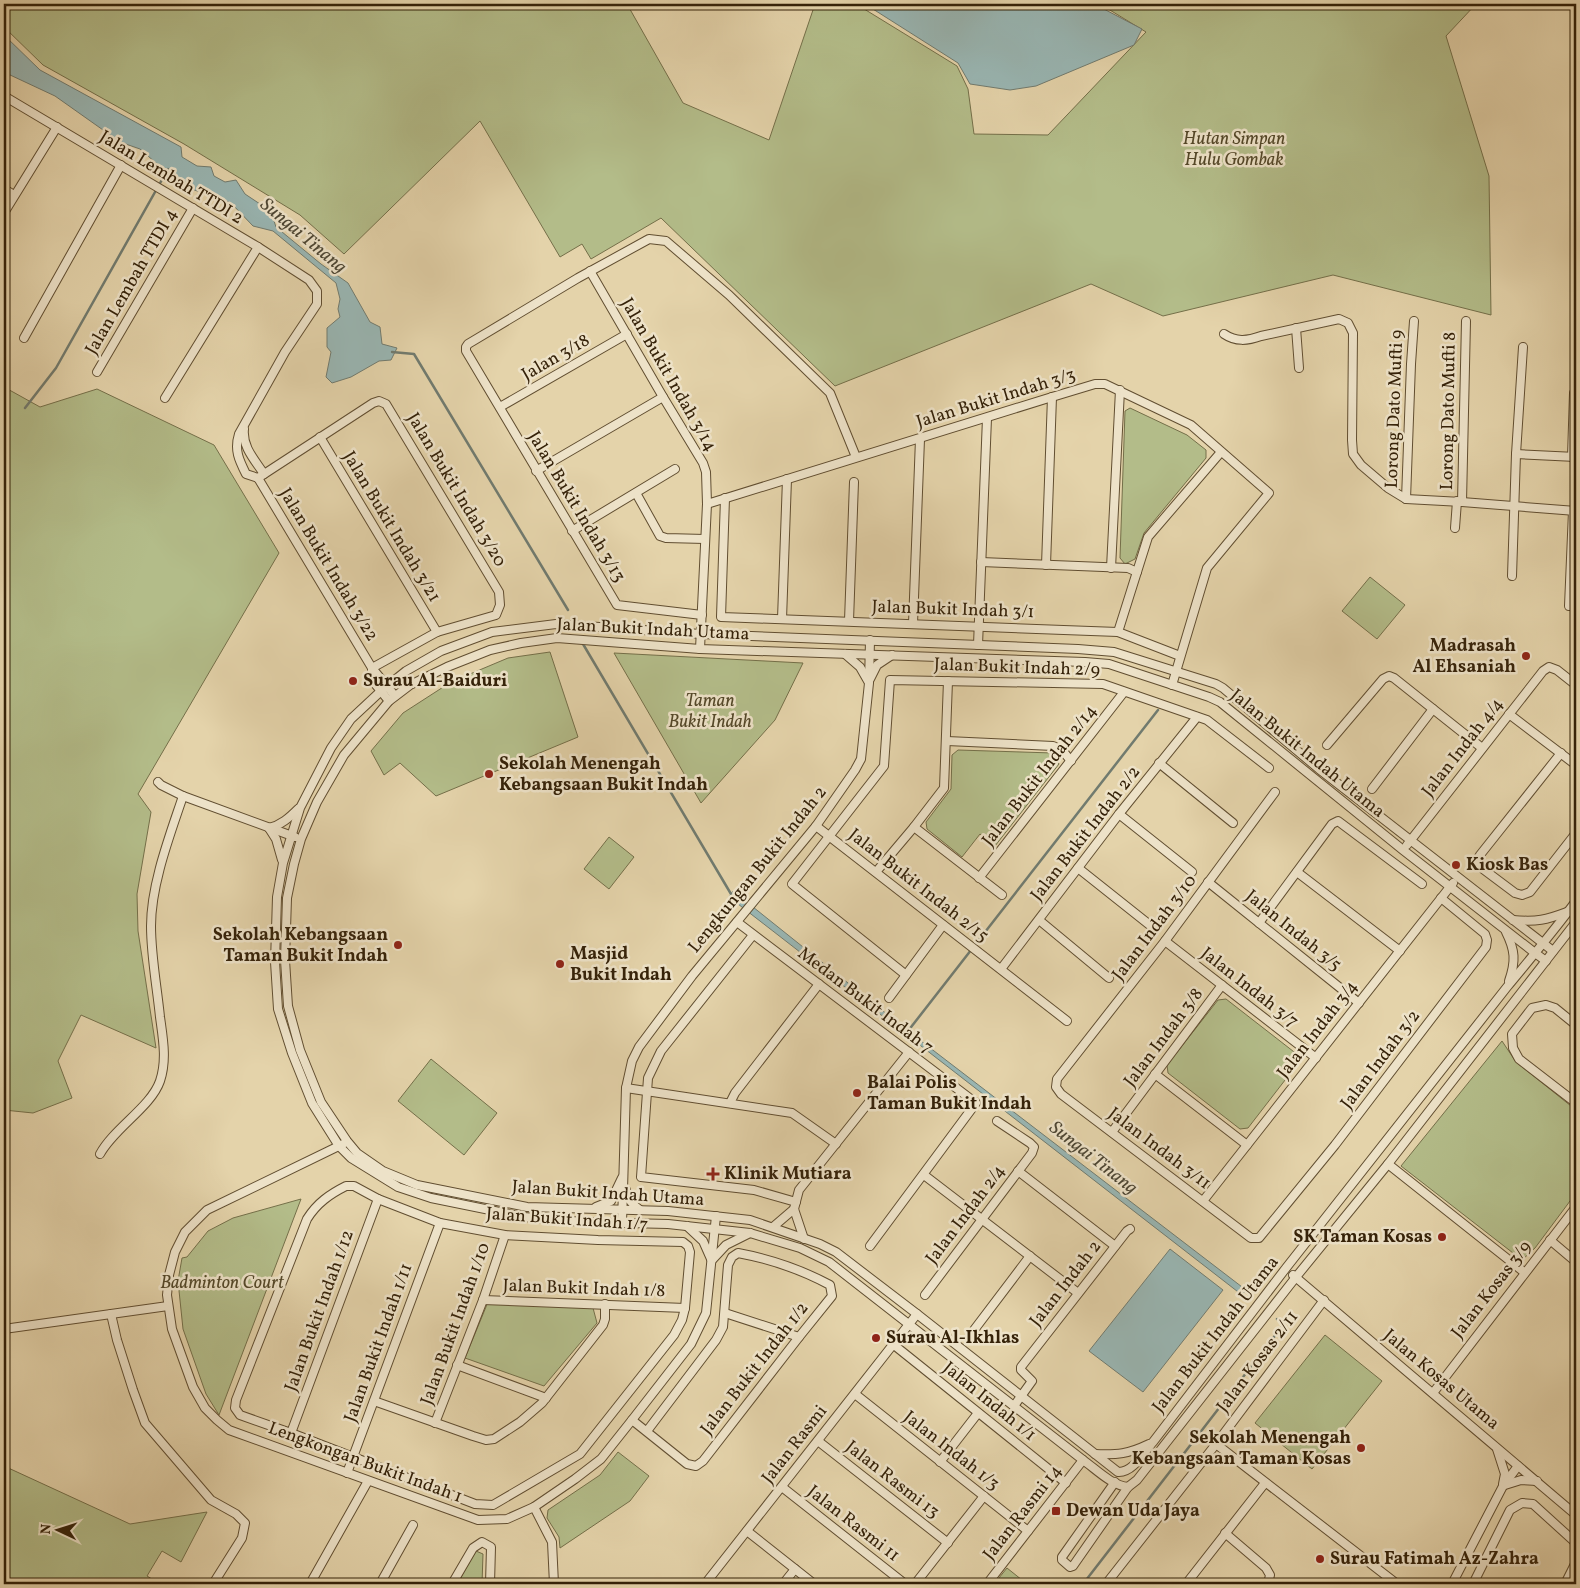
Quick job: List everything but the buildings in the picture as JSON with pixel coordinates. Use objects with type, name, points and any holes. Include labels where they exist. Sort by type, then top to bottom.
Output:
[{"type":"street","name":"Jalan Lembah TTDI 2","points":[[4,96],[258,247],[308,280],[318,292],[317,304],[285,352],[245,424]]},
{"type":"street","points":[[4,212],[57,128]]},
{"type":"street","points":[[24,338],[121,165]]},
{"type":"street","points":[[4,189],[14,195]]},
{"type":"street","name":"Jalan Lembah TTDI 4","points":[[98,372],[193,208]]},
{"type":"street","points":[[590,271],[649,239],[666,241],[729,295],[830,393],[856,457]]},
{"type":"street","points":[[165,398],[258,247]]},
{"type":"street","name":"Jalan Bukit Indah 3/14","points":[[590,271],[703,463],[706,472],[707,504],[700,649]]},
{"type":"street","name":"Jalan Bukit Indah 3/13","points":[[590,271],[468,344],[466,351],[617,605],[702,615]]},
{"type":"street","points":[[1224,334],[1231,339],[1250,340],[1296,328],[1339,320],[1348,323],[1353,333],[1353,454],[1361,465],[1375,478],[1406,499],[1574,511],[1569,606]]},
{"type":"street","name":"Lorong Dato Mufti 9","points":[[1406,499],[1414,321]]},
{"type":"street","name":"Lorong Dato Mufti 8","points":[[1454,528],[1459,502],[1466,321]]},
{"type":"street","points":[[1296,328],[1299,368]]},
{"type":"street","name":"Jalan 3/18","points":[[500,407],[627,334]]},
{"type":"street","points":[[1512,576],[1516,454],[1523,346]]},
{"type":"street","name":"Jalan Bukit Indah 3/3","points":[[707,504],[1095,384],[1104,384],[1191,425],[1269,493],[1207,568],[1180,656]]},
{"type":"street","points":[[1111,568],[1120,390]]},
{"type":"street","points":[[1516,454],[1574,457],[1574,393]]},
{"type":"street","points":[[536,471],[663,397]]},
{"type":"street","points":[[1046,564],[1052,397]]},
{"type":"street","name":"Jalan Bukit Indah 3/20","points":[[320,437],[373,403],[380,400],[386,404],[499,592]]},
{"type":"street","points":[[978,645],[987,418]]},
{"type":"street","points":[[245,424],[238,438],[237,455],[246,474],[261,476],[320,437]]},
{"type":"street","name":"Jalan Bukit Indah 3/22","points":[[245,424],[244,436],[246,445],[261,476],[372,668],[372,680],[384,689],[392,699]]},
{"type":"street","name":"Jalan Bukit Indah 3/21","points":[[320,437],[437,632]]},
{"type":"street","points":[[913,624],[920,439]]},
{"type":"street","points":[[1118,632],[1148,538],[1221,452]]},
{"type":"street","points":[[572,531],[675,469]]},
{"type":"street","points":[[782,619],[787,479]]},
{"type":"street","points":[[849,621],[854,482]]},
{"type":"street","points":[[636,493],[660,536],[666,538],[705,539]]},
{"type":"street","name":"Jalan Bukit Indah 3/1","points":[[725,498],[721,616],[1118,632],[1180,656]]},
{"type":"street","points":[[981,562],[1128,568],[1137,572]]},
{"type":"street","name":"Jalan Bukit Indah 3/22","points":[[372,668],[437,632],[496,615],[500,605],[499,592]]},
{"type":"street","name":"Jalan Bukit Indah Utama","points":[[1114,1482],[1062,1557],[1062,1560],[1068,1566],[1073,1566],[1128,1487],[1137,1480],[1296,1277],[1388,1164],[1553,951],[1319,769],[1223,688],[1216,684],[1114,652],[701,634],[556,624],[492,632],[442,651],[406,671],[351,720],[330,748],[300,808],[290,835],[277,896],[275,962],[278,1009],[292,1053],[312,1104],[339,1146],[351,1158],[398,1187],[431,1198],[524,1217],[583,1222],[686,1225],[750,1233],[800,1248],[829,1262],[1083,1460],[1114,1482],[1128,1487]]},
{"type":"street","name":"Jalan Bukit Indah Utama","points":[[1543,943],[1535,953],[1507,987],[1286,1268],[1152,1442],[1130,1469],[1125,1472],[1118,1472],[836,1252],[820,1244],[750,1220],[641,1210],[527,1207],[417,1185],[383,1171],[346,1141],[321,1102],[300,1050],[288,1006],[285,960],[287,898],[301,839],[317,802],[344,755],[392,699],[410,685],[446,667],[490,650],[557,638],[700,649],[1085,662],[1109,664],[1172,684],[1220,702],[1403,850],[1535,953],[1546,961]]},
{"type":"street","name":"Lengkungan Bukit Indah 2","points":[[622,1223],[626,1088],[632,1061],[639,1047],[692,976],[816,826],[861,759],[869,683],[870,640]]},
{"type":"street","points":[[844,654],[860,667],[869,683]]},
{"type":"street","points":[[869,683],[877,665],[892,656]]},
{"type":"street","points":[[1172,684],[1180,656]]},
{"type":"street","name":"Jalan Indah 4/4","points":[[1403,850],[1543,671],[1550,667],[1557,670],[1576,685]]},
{"type":"street","points":[[1327,745],[1383,679],[1389,676],[1482,748]]},
{"type":"street","name":"Jalan Bukit Indah 2/9","points":[[829,837],[884,766],[890,680],[1103,684],[1208,720],[1269,768]]},
{"type":"street","points":[[876,872],[944,788],[948,681]]},
{"type":"street","name":"Jalan Bukit Indah 2/14","points":[[979,878],[1124,692]]},
{"type":"street","points":[[1372,789],[1433,709]]},
{"type":"street","points":[[1509,714],[1576,765]]},
{"type":"street","name":"Jalan Bukit Indah 2/2","points":[[1001,969],[1197,717]]},
{"type":"street","points":[[947,741],[1052,746],[1062,750],[1072,761]]},
{"type":"street","points":[[1561,754],[1477,860],[1479,866],[1515,893],[1522,895],[1530,892],[1576,833]]},
{"type":"street","points":[[1159,764],[1233,823]]},
{"type":"street","points":[[158,782],[184,796],[301,839]]},
{"type":"street","name":"Jalan Indah 3/10","points":[[1057,1079],[1165,941],[1275,792]]},
{"type":"street","points":[[100,1154],[106,1142],[148,1101],[160,1082],[165,1058],[151,925],[155,892],[165,852],[184,796]]},
{"type":"street","points":[[269,828],[286,820],[300,808]]},
{"type":"street","points":[[1120,814],[1192,872]]},
{"type":"street","points":[[1259,924],[1332,824],[1338,821],[1422,884]]},
{"type":"street","name":"Jalan Bukit Indah 2/15","points":[[816,826],[1067,1021]]},
{"type":"street","points":[[914,827],[1002,895]]},
{"type":"street","points":[[269,828],[276,839],[283,863]]},
{"type":"street","points":[[829,837],[792,884],[906,975]]},
{"type":"street","points":[[1078,868],[1151,926]]},
{"type":"street","points":[[1297,872],[1400,951]]},
{"type":"street","name":"Jalan Indah 3/4","points":[[1203,1201],[1457,878]]},
{"type":"street","name":"Jalan Indah 3/5","points":[[1208,882],[1359,1003]]},
{"type":"street","name":"Jalan Indah 3/2","points":[[1251,1238],[1259,1238],[1335,1145],[1486,946],[1486,934],[1441,898]]},
{"type":"street","points":[[1543,943],[1576,902]]},
{"type":"street","points":[[1512,920],[1533,922],[1548,919],[1569,911]]},
{"type":"street","points":[[1039,920],[1109,978]]},
{"type":"street","name":"Medan Bukit Indah 7","points":[[737,922],[976,1103],[924,1175]]},
{"type":"street","points":[[1553,951],[1576,922]]},
{"type":"street","points":[[889,998],[942,925]]},
{"type":"street","points":[[1506,930],[1513,946],[1514,967],[1507,987]]},
{"type":"street","points":[[753,935],[661,1052],[648,1078],[641,1177],[754,1190],[795,1205]]},
{"type":"street","name":"Jalan Indah 3/7","points":[[1165,941],[1316,1058]]},
{"type":"street","points":[[730,1103],[735,1093],[819,984]]},
{"type":"street","name":"Jalan Indah 3/8","points":[[1112,1132],[1222,985]]},
{"type":"street","points":[[1575,1099],[1519,1059],[1513,1048],[1512,1034],[1532,1008],[1546,1005],[1555,1008],[1576,1025]]},
{"type":"street","points":[[804,1239],[795,1205],[799,1190],[909,1052]]},
{"type":"street","points":[[1155,1074],[1247,1145]]},
{"type":"street","name":"Jalan Indah 3/11","points":[[1057,1079],[1056,1087],[1061,1094],[1251,1238]]},
{"type":"street","points":[[626,1088],[792,1113],[836,1144]]},
{"type":"street","name":"Jalan Indah 2/4","points":[[925,1295],[1032,1153],[1034,1148],[1030,1143],[997,1122]]},
{"type":"street","name":"Lengkongan Bukit Indah 1","points":[[346,1141],[207,1210],[185,1232],[174,1252],[168,1275],[168,1306],[172,1329],[193,1387],[205,1408],[230,1430],[478,1520],[508,1519],[534,1507],[575,1480],[601,1459],[632,1420],[690,1344],[706,1313],[716,1216]]},
{"type":"street","points":[[1388,1164],[1524,1272]]},
{"type":"street","points":[[1018,1171],[1115,1246]]},
{"type":"street","points":[[592,1208],[610,1201],[624,1175]]},
{"type":"street","points":[[624,1175],[626,1194],[633,1204],[641,1210]]},
{"type":"street","points":[[870,1246],[924,1175],[1078,1293]]},
{"type":"street","name":"Jalan Bukit Indah 1/7","points":[[291,1433],[240,1415],[235,1408],[236,1400],[307,1218],[314,1208],[336,1190],[346,1186],[354,1186],[378,1199],[440,1223],[505,1235],[683,1242],[688,1246],[690,1252],[684,1308]]},
{"type":"street","name":"Jalan Bukit Indah 1/12","points":[[291,1433],[378,1199]]},
{"type":"street","points":[[773,1227],[795,1205]]},
{"type":"street","name":"Jalan Kosas 3/9","points":[[1433,1393],[1576,1206]]},
{"type":"street","name":"Jalan Bukit Indah 1/11","points":[[347,1473],[440,1223]]},
{"type":"street","points":[[686,1225],[703,1241],[712,1260],[726,1245],[750,1233]]},
{"type":"street","name":"Jalan Indah 2","points":[[1021,1396],[1032,1381],[1023,1374],[1021,1367],[1130,1229]]},
{"type":"street","name":"Jalan Bukit Indah 1/10","points":[[436,1423],[483,1300],[505,1235]]},
{"type":"street","points":[[1550,1240],[1576,1262]]},
{"type":"street","name":"Jalan Bukit Indah 1/2","points":[[647,1431],[687,1464],[696,1466],[703,1461],[798,1337],[832,1296],[830,1285],[816,1277],[760,1257],[738,1253],[732,1257],[728,1265],[725,1313]]},
{"type":"street","points":[[974,1330],[1030,1256]]},
{"type":"street","name":"Jalan Kosas Utama","points":[[1286,1268],[1576,1515]]},
{"type":"street","name":"Jalan Bukit Indah 1/8","points":[[483,1300],[684,1308]]},
{"type":"street","name":"Jalan Kosas 2/11","points":[[1106,1584],[1216,1444],[1324,1300]]},
{"type":"street","points":[[374,1401],[486,1440],[494,1439],[520,1422],[546,1398],[603,1325],[605,1304]]},
{"type":"street","points":[[4,1329],[168,1306]]},
{"type":"street","points":[[291,1433],[475,1504],[493,1505],[580,1454],[674,1335],[682,1320],[684,1308]]},
{"type":"street","points":[[632,1420],[647,1431],[716,1340],[723,1327],[725,1313],[798,1337]]},
{"type":"street","points":[[111,1314],[122,1356],[145,1423],[211,1500],[236,1514],[246,1524],[242,1538],[213,1584]]},
{"type":"street","name":"Jalan Rasmi","points":[[705,1584],[917,1314]]},
{"type":"street","name":"Jalan Indah 1/1","points":[[894,1345],[1066,1483]]},
{"type":"street","points":[[457,1365],[546,1398]]},
{"type":"street","name":"Jalan Indah 1/3","points":[[855,1394],[1028,1531]]},
{"type":"street","points":[[1014,1406],[1021,1396]]},
{"type":"street","points":[[940,1462],[978,1413]]},
{"type":"street","name":"Jalan Rasmi 13","points":[[818,1440],[948,1543]]},
{"type":"street","points":[[1095,1454],[1112,1455],[1133,1452],[1152,1442]]},
{"type":"street","points":[[1216,1444],[1397,1584]]},
{"type":"street","points":[[1496,1447],[1505,1474],[1503,1486]]},
{"type":"street","name":"Jalan Rasmi 14","points":[[987,1584],[1083,1460]]},
{"type":"street","points":[[1452,1584],[1503,1486],[1518,1466]]},
{"type":"street","points":[[1503,1486],[1521,1480],[1537,1481]]},
{"type":"street","points":[[311,1584],[368,1481]]},
{"type":"street","points":[[1186,1584],[1265,1483]]},
{"type":"street","name":"Jalan Rasmi 11","points":[[782,1487],[905,1584]]},
{"type":"street","points":[[915,1584],[984,1496]]},
{"type":"street","points":[[1473,1584],[1510,1510],[1522,1503],[1533,1504],[1576,1544]]},
{"type":"street","points":[[534,1507],[552,1542],[554,1584]]},
{"type":"street","points":[[380,1584],[414,1525]]},
{"type":"street","points":[[747,1531],[814,1584]]},
{"type":"street","points":[[1225,1533],[1266,1568],[1270,1575],[1268,1584]]},
{"type":"street","points":[[452,1584],[473,1548],[482,1542],[491,1547],[490,1584]]},
{"type":"street","points":[[1565,1584],[1576,1562]]},
{"type":"street","points":[[783,1584],[795,1569]]},
{"type":"green space","name":"Hutan Simpan Hulu Gombak","points":[[4,4],[627,4],[683,103],[769,140],[815,4],[856,4],[957,66],[968,89],[974,134],[1048,135],[1146,32],[1100,4],[1476,4],[1446,36],[1489,176],[1491,315],[1333,275],[1163,316],[1091,284],[835,386],[661,218],[591,259],[582,244],[560,257],[480,121],[344,254],[300,215],[184,144],[43,65],[4,27]]},
{"type":"green space","points":[[4,292],[9,320],[4,387]]},
{"type":"green space","points":[[4,387],[40,407],[97,389],[214,445],[279,553],[138,794],[151,812],[137,894],[138,931],[156,1048],[81,1015],[58,1061],[72,1098],[33,1113],[4,1110]]},
{"type":"green space","points":[[1130,408],[1187,435],[1206,450],[1206,458],[1144,533],[1135,559],[1125,564],[1120,558],[1125,411]]},
{"type":"green space","points":[[1370,577],[1405,605],[1377,639],[1342,611]]},
{"type":"green space","points":[[550,652],[578,737],[436,796],[400,763],[384,775],[371,751],[403,713],[451,682],[508,658]]},
{"type":"green space","name":"Taman Bukit Indah","points":[[614,653],[803,663],[775,720],[701,803]]},
{"type":"green space","points":[[958,750],[1053,753],[1059,764],[995,846],[980,834],[962,857],[927,829],[926,822],[951,789],[952,755]]},
{"type":"green space","points":[[609,837],[634,857],[609,889],[584,869]]},
{"type":"green space","points":[[1226,999],[1298,1055],[1299,1062],[1248,1128],[1240,1129],[1168,1073],[1167,1065],[1218,1000]]},
{"type":"green space","points":[[1502,1041],[1516,1062],[1576,1110],[1576,1193],[1535,1248],[1522,1260],[1401,1166]]},
{"type":"green space","points":[[431,1059],[497,1113],[464,1155],[398,1101]]},
{"type":"green space","name":"Badminton Court","points":[[301,1199],[219,1415],[206,1394],[183,1329],[178,1281],[182,1258],[187,1257],[208,1231],[233,1218]]},
{"type":"green space","points":[[488,1302],[593,1308],[597,1323],[544,1386],[465,1358]]},
{"type":"green space","points":[[1325,1335],[1382,1381],[1312,1469],[1255,1423]]},
{"type":"green space","points":[[618,1452],[649,1476],[630,1501],[560,1548],[559,1537],[547,1518],[548,1510],[600,1475]]},
{"type":"green space","points":[[4,1466],[130,1524],[207,1512],[181,1562],[162,1551],[147,1576],[160,1584],[4,1584]]},
{"type":"green space","points":[[476,1551],[483,1554],[482,1584],[457,1584]]},
{"type":"green space","points":[[1007,1568],[1027,1584],[994,1584]]},
{"type":"water","points":[[865,4],[1097,4],[1142,29],[1134,45],[1036,86],[1010,90],[970,84],[958,63]]},
{"type":"water","points":[[4,35],[40,70],[181,147],[182,157],[197,166],[211,167],[214,176],[225,182],[236,180],[245,194],[263,206],[272,215],[276,227],[321,264],[348,283],[370,322],[380,327],[382,344],[397,348],[391,360],[379,361],[351,377],[332,383],[326,377],[331,352],[327,347],[327,328],[340,317],[338,309],[340,299],[336,283],[273,231],[253,226],[231,203],[186,187],[140,149],[120,142],[55,96],[8,74],[4,69]]},
{"type":"water","points":[[733,891],[908,1031],[1246,1290],[1242,1295],[729,897]]},
{"type":"water","points":[[1170,1249],[1223,1290],[1143,1392],[1089,1351]]},
{"type":"waterway","points":[[25,408],[56,368],[168,169]]},
{"type":"waterway","name":"Sungai Tinang","points":[[392,352],[414,354],[568,610]]},
{"type":"waterway","name":"Sungai Tinang","points":[[583,644],[731,894]]},
{"type":"waterway","points":[[908,1031],[1158,710]]},
{"type":"waterway","name":"Sungai Tinang","points":[[1083,1584],[1284,1324],[1277,1319]]},
{"type":"place","name":"Madrasah Al Ehsaniah","points":[[1526,656]]},
{"type":"place","name":"Surau Al-Baiduri","points":[[353,681]]},
{"type":"place","name":"Sekolah Menengah Kebangsaan Bukit Indah","points":[[489,774]]},
{"type":"place","name":"Kiosk Bas","points":[[1456,865]]},
{"type":"place","name":"Sekolah Kebangsaan Taman Bukit Indah","points":[[398,945]]},
{"type":"place","name":"Masjid Bukit Indah","points":[[560,964]]},
{"type":"place","name":"Balai Polis Taman Bukit Indah","points":[[857,1093]]},
{"type":"place","name":"Klinik Mutiara","points":[[713,1174]]},
{"type":"place","name":"SK Taman Kosas","points":[[1442,1237]]},
{"type":"place","name":"Surau Al-Ikhlas","points":[[876,1338]]},
{"type":"place","name":"Sekolah Menengah Kebangsaan Taman Kosas","points":[[1361,1448]]},
{"type":"place","name":"Dewan Uda Jaya","points":[[1056,1511]]},
{"type":"place","name":"Surau Fatimah Az-Zahra","points":[[1320,1559]]}]
